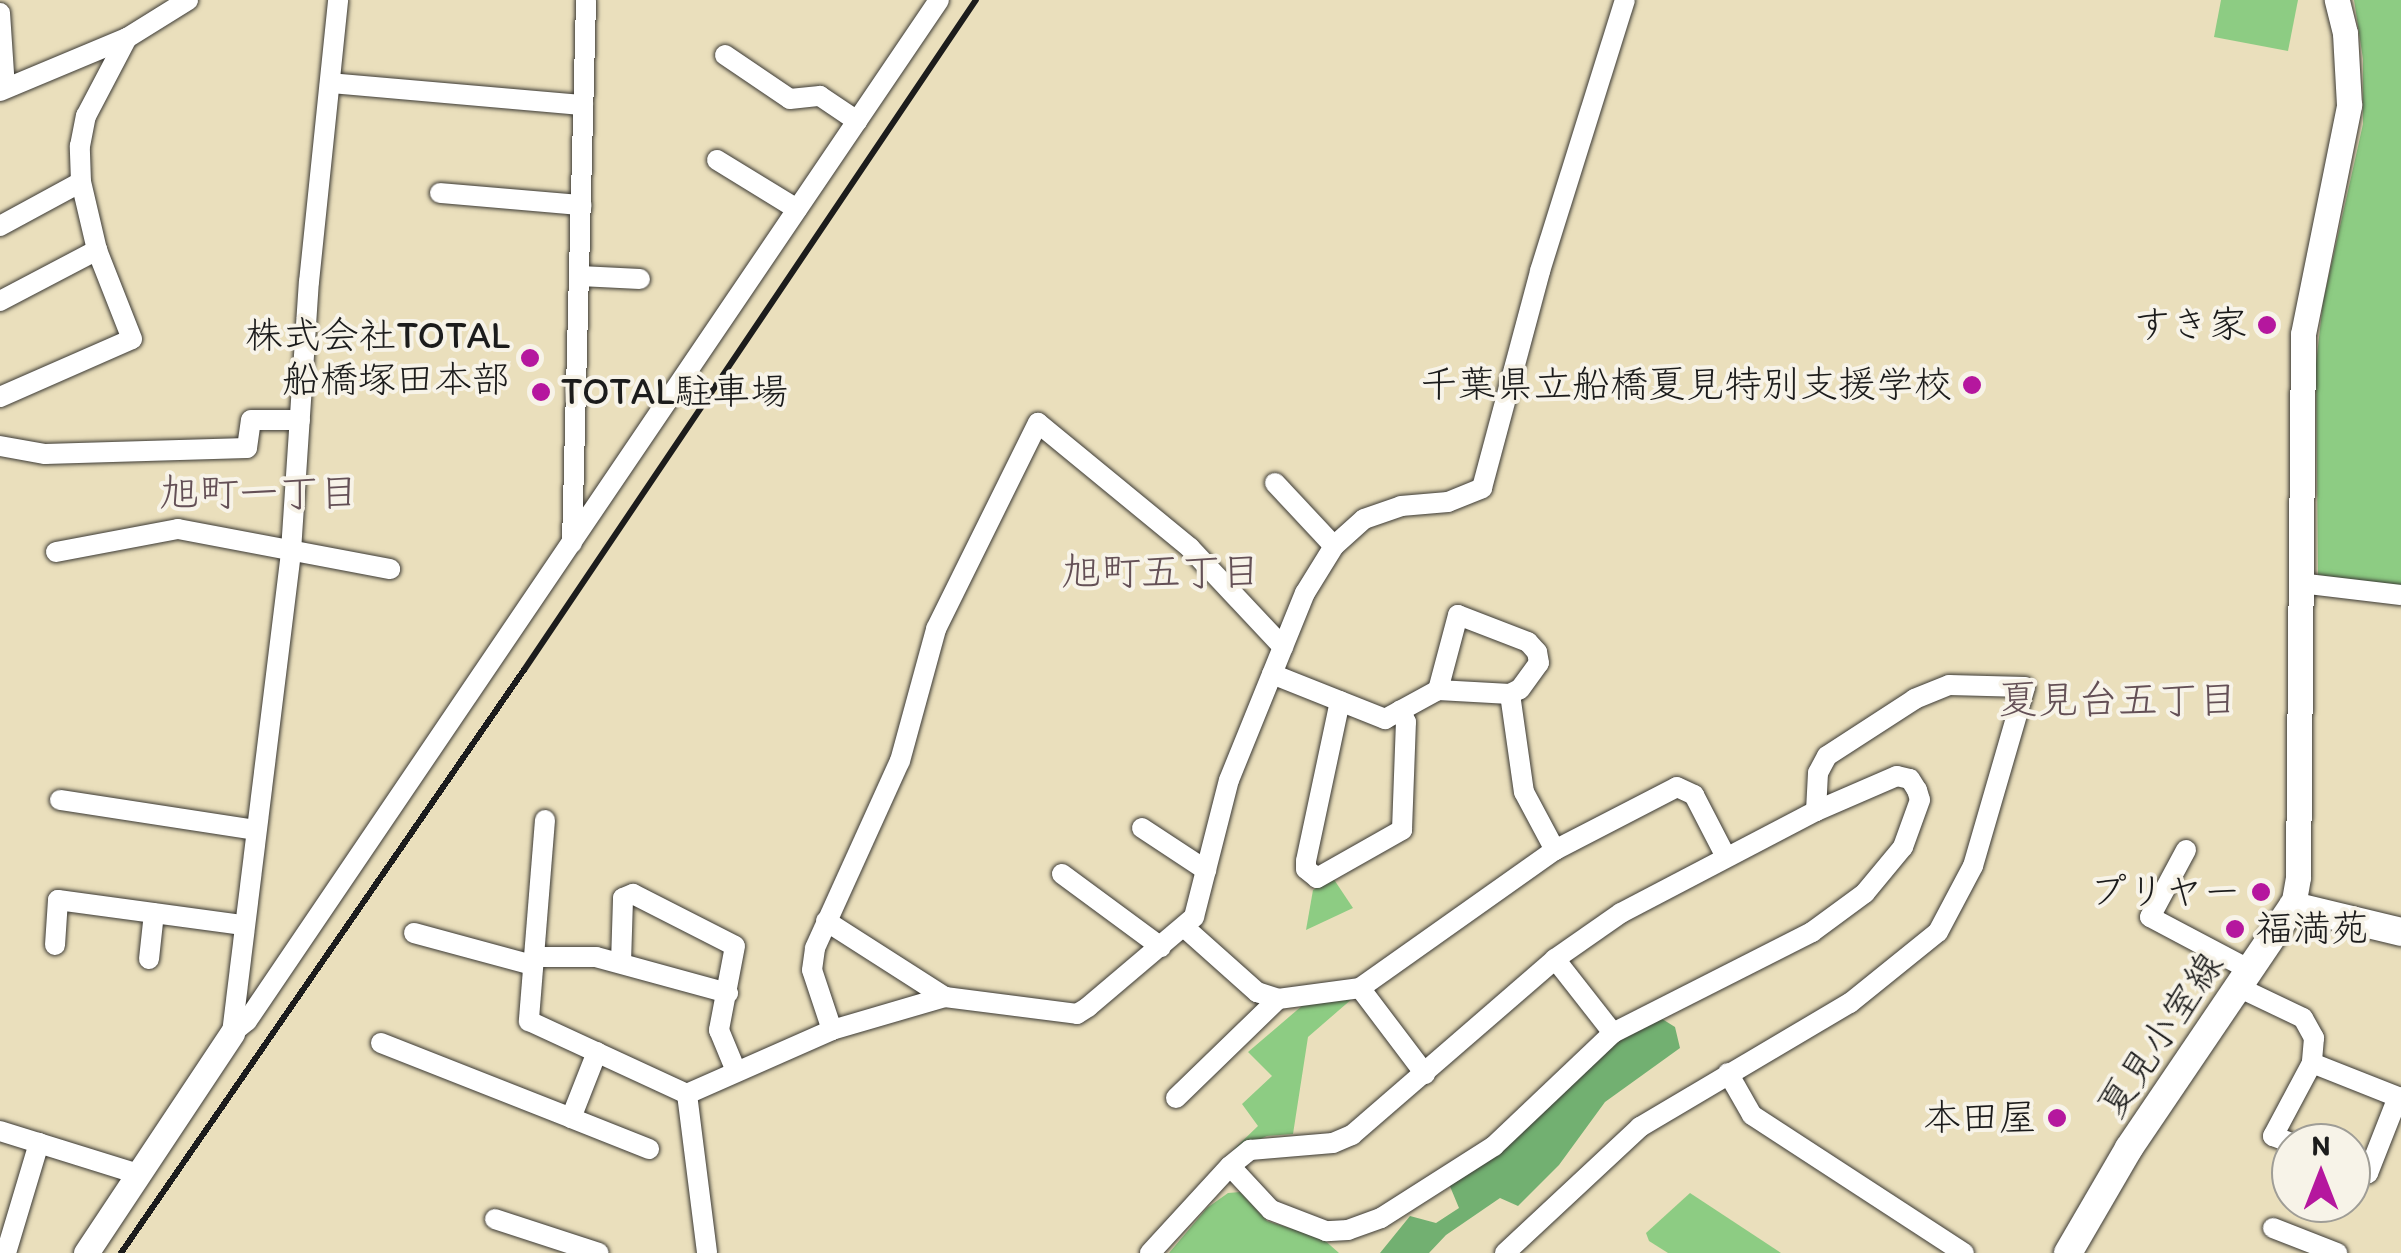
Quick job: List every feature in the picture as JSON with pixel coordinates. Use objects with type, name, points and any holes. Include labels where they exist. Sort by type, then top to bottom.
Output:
[{"type":"main road","points":[[2293,906],[2401,932]]},
{"type":"main road","name":"夏見小室線","points":[[2068,1253],[2130,1148],[2293,906]]},
{"type":"street","points":[[2,0],[2,90],[127,38],[188,0]]},
{"type":"street","points":[[232,1033],[291,551],[338,0]]},
{"type":"street","points":[[572,543],[586,0]]},
{"type":"street","points":[[86,1253],[232,1033],[248,1020],[939,0]]},
{"type":"street","points":[[545,820],[529,1020],[686,1094],[832,1030],[945,997],[1077,1014],[1194,917],[1229,780],[1305,593],[1334,546],[1364,518],[1402,506],[1448,502],[1482,488],[1540,271],[1625,0]]},
{"type":"street","points":[[2293,906],[2298,876],[2303,334],[2348,106],[2345,33],[2337,0]]},
{"type":"street","points":[[0,397],[132,339],[97,250],[81,182],[86,116],[127,38]]},
{"type":"street","points":[[725,55],[790,99],[820,96],[857,121]]},
{"type":"street","points":[[330,82],[583,105]]},
{"type":"street","points":[[717,160],[798,209]]},
{"type":"street","points":[[0,226],[81,182]]},
{"type":"street","points":[[440,193],[582,205]]},
{"type":"street","points":[[0,301],[97,250]]},
{"type":"street","points":[[580,276],[640,279]]},
{"type":"street","points":[[0,446],[45,454],[247,448],[252,420],[300,420]]},
{"type":"street","points":[[832,1030],[812,970],[826,921],[900,761],[936,629],[1038,423],[1190,548],[1283,647]]},
{"type":"street","points":[[1275,483],[1334,546]]},
{"type":"street","points":[[56,552],[178,529],[390,569]]},
{"type":"street","points":[[2300,583],[2401,595]]},
{"type":"street","points":[[1272,674],[1384,719],[1438,690],[1510,694],[1520,688],[1539,663],[1537,652],[1528,642],[1458,614],[1438,690]]},
{"type":"street","points":[[1505,1253],[1640,1127],[1850,1002],[1938,932],[1973,866],[2025,687],[1948,685],[1914,699],[1827,756],[1818,774],[1816,811]]},
{"type":"street","points":[[1510,694],[1524,792],[1555,850]]},
{"type":"street","points":[[1340,701],[1306,861],[1306,870],[1317,878],[1402,830],[1406,722],[1400,710]]},
{"type":"street","points":[[1150,1253],[1230,1166],[1250,1150],[1333,1143],[1352,1135],[1555,959],[1621,913],[1816,811],[1896,776],[1910,779],[1920,800],[1903,848],[1882,878],[1836,916],[1613,1032],[1494,1146],[1419,1197],[1348,1230],[1326,1231],[1271,1210],[1230,1166]]},
{"type":"street","points":[[1184,927],[1257,992],[1278,999],[1360,988],[1555,850],[1677,787],[1694,795],[1726,857]]},
{"type":"street","points":[[60,800],[255,830]]},
{"type":"street","points":[[1142,828],[1206,870]]},
{"type":"street","points":[[2186,850],[2150,917],[2303,1018],[2314,1038],[2312,1062],[2280,1123]]},
{"type":"street","points":[[1062,874],[1161,947]]},
{"type":"street","points":[[621,964],[623,898],[633,894],[735,946],[719,1030],[736,1071]]},
{"type":"street","points":[[54,945],[58,900],[243,925]]},
{"type":"street","points":[[150,959],[154,913]]},
{"type":"street","points":[[826,921],[945,997]]},
{"type":"street","points":[[414,933],[534,961],[596,957],[728,992]]},
{"type":"street","points":[[1555,959],[1613,1032]]},
{"type":"street","points":[[1360,988],[1424,1074]]},
{"type":"street","points":[[1176,1098],[1278,999]]},
{"type":"street","points":[[381,1043],[649,1149]]},
{"type":"street","points":[[572,1118],[597,1052]]},
{"type":"street","points":[[2312,1062],[2398,1097],[2371,1165]]},
{"type":"street","points":[[1728,1073],[1752,1115],[1964,1253]]},
{"type":"street","points":[[686,1094],[707,1253]]},
{"type":"street","points":[[0,1131],[138,1174]]},
{"type":"street","points":[[6,1253],[39,1143]]},
{"type":"street","points":[[495,1219],[599,1253]]},
{"type":"street","points":[[2273,1228],[2336,1253]]},
{"type":"green space","points":[[2221,0],[2298,0],[2288,51],[2214,37]]},
{"type":"green space","points":[[2354,0],[2401,0],[2401,586],[2318,575],[2316,364],[2323,302],[2363,124],[2363,59]]},
{"type":"green space","points":[[1333,878],[1353,908],[1306,930],[1313,890]]},
{"type":"green space","points":[[1353,998],[1308,1037],[1293,1134],[1267,1136],[1232,1151],[1258,1126],[1242,1104],[1272,1076],[1248,1052],[1303,1005]]},
{"type":"green space","points":[[1659,1017],[1675,1027],[1680,1048],[1605,1102],[1559,1165],[1518,1206],[1500,1198],[1446,1235],[1429,1253],[1380,1253],[1410,1216],[1436,1223],[1459,1208],[1449,1184],[1609,1042]]},
{"type":"green space","points":[[1240,1192],[1267,1221],[1322,1238],[1339,1253],[1169,1253],[1207,1208],[1228,1193]]},
{"type":"green space","points":[[1690,1193],[1781,1253],[1668,1253],[1649,1241],[1646,1233]]},
{"type":"railway","points":[[121,1253],[524,670],[976,0]]},
{"type":"place","name":"すき家","points":[[2267,325]]},
{"type":"place","name":"株式会社TOTAL 船橋塚田本部","points":[[530,358]]},
{"type":"place","name":"千葉県立船橋夏見特別支援学校","points":[[1972,385]]},
{"type":"place","name":"TOTAL駐車場","points":[[541,392]]},
{"type":"place","name":"プリヤー","points":[[2261,892]]},
{"type":"place","name":"福満苑","points":[[2235,929]]},
{"type":"place","name":"本田屋","points":[[2057,1118]]},
{"type":"district","name":"旭町一丁目","points":[[259,492]]},
{"type":"district","name":"旭町五丁目","points":[[1161,571]]},
{"type":"district","name":"夏見台五丁目","points":[[2118,699]]}]
